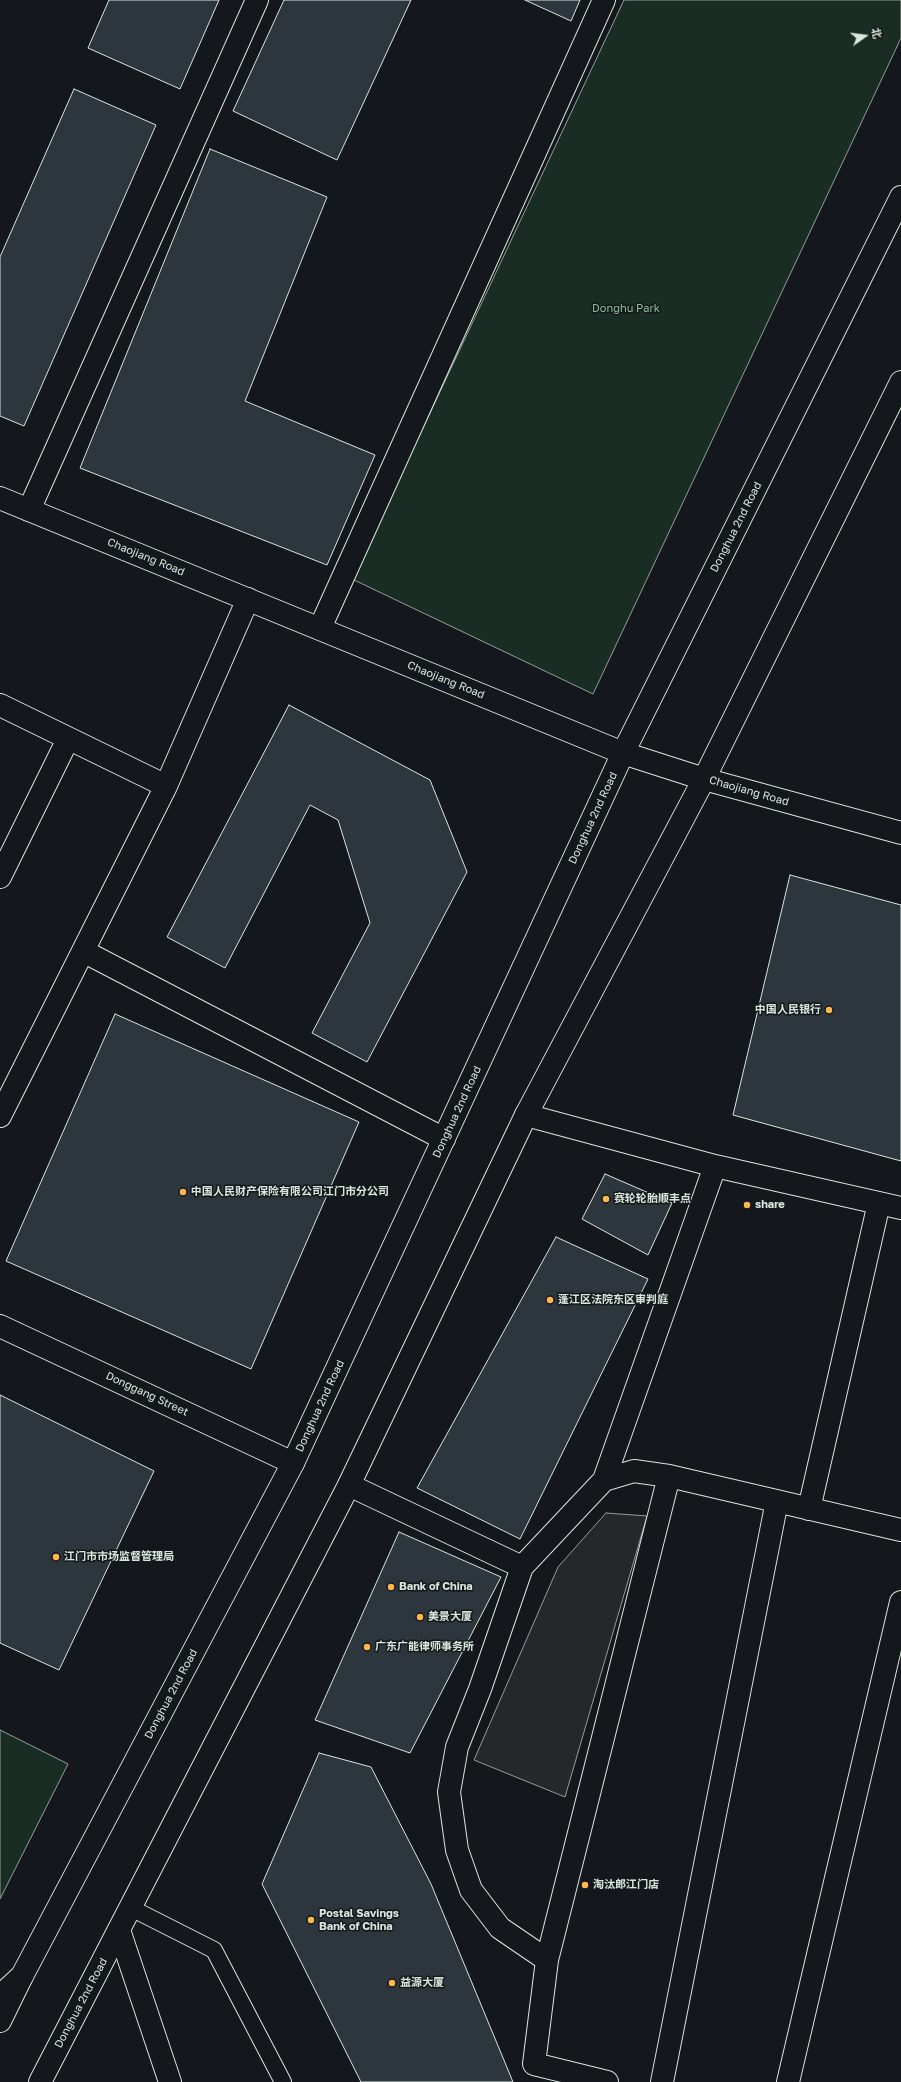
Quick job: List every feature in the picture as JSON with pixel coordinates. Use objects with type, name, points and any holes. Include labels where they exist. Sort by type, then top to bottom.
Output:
[{"type":"street","points":[[29,510],[256,0]]},
{"type":"street","points":[[320,628],[604,0]]},
{"type":"street","name":"Donghua 2nd Road","points":[[0,2021],[22,1976],[293,1463],[623,753],[901,196]]},
{"type":"street","name":"Donghua 2nd Road","points":[[40,2082],[350,1485],[526,1115],[704,779],[901,382]]},
{"type":"street","name":"Chaojiang Road","points":[[0,498],[623,753],[704,779],[901,834]]},
{"type":"street","points":[[0,1116],[166,786],[248,599]]},
{"type":"street","points":[[0,705],[166,786]]},
{"type":"street","points":[[0,877],[68,738]]},
{"type":"street","points":[[83,951],[444,1139]]},
{"type":"street","points":[[526,1115],[715,1166],[901,1208]]},
{"type":"street","points":[[547,1960],[500,1928],[470,1890],[457,1850],[449,1792],[457,1747],[480,1689],[522,1567],[604,1480],[715,1166]]},
{"type":"street","points":[[809,1509],[879,1203]]},
{"type":"street","name":"Donggang Street","points":[[0,1326],[293,1463]]},
{"type":"street","points":[[604,1480],[634,1471],[669,1476],[901,1530]]},
{"type":"street","points":[[606,2082],[534,2064],[547,1960],[669,1476]]},
{"type":"street","points":[[350,1485],[522,1567]]},
{"type":"street","points":[[662,2082],[777,1501]]},
{"type":"street","points":[[788,2082],[901,1602]]},
{"type":"street","points":[[119,1930],[170,2082]]},
{"type":"street","points":[[0,1996],[22,1976]]},
{"type":"lane","points":[[131,1908],[214,1950],[283,2082]]},
{"type":"green space","name":"Donghu Park","points":[[624,0],[901,0],[901,38],[593,694],[352,579]]},
{"type":"green space","points":[[0,1730],[68,1764],[0,1899]]},
{"type":"shaded area","points":[[606,1513],[647,1516],[565,1797],[474,1760],[558,1567]]},
{"type":"building","points":[[109,0],[219,0],[180,89],[88,48]]},
{"type":"building","points":[[284,0],[411,0],[337,160],[233,111]]},
{"type":"building","points":[[525,0],[580,0],[571,21]]},
{"type":"building","points":[[74,89],[156,125],[24,426],[0,416],[0,257]]},
{"type":"building","points":[[210,149],[327,197],[245,401],[375,455],[327,565],[80,468]]},
{"type":"building","points":[[289,705],[430,780],[467,872],[367,1062],[312,1033],[370,923],[338,820],[310,805],[225,968],[167,937]]},
{"type":"building","name":"中国人民银行","points":[[790,875],[901,905],[901,1161],[733,1115]]},
{"type":"building","name":"中国人民财产保险有限公司江门市分公司","points":[[115,1014],[359,1122],[251,1369],[6,1261]]},
{"type":"building","points":[[605,1174],[672,1203],[648,1255],[582,1219]]},
{"type":"building","points":[[556,1237],[648,1279],[520,1539],[417,1488]]},
{"type":"building","name":"江门市市场监督管理局","points":[[0,1395],[154,1471],[59,1670],[0,1643]]},
{"type":"building","name":"美景大厦","points":[[399,1532],[501,1577],[410,1753],[315,1720]]},
{"type":"building","name":"益源大厦","points":[[319,1753],[371,1767],[431,1884],[513,2082],[361,2082],[262,1884]]},
{"type":"place","name":"中国人民银行","points":[[829,1010]]},
{"type":"place","name":"中国人民财产保险有限公司江门市分公司","points":[[183,1192]]},
{"type":"place","name":"赛轮轮胎顺丰点","points":[[606,1199]]},
{"type":"place","name":"share","points":[[747,1205]]},
{"type":"place","name":"蓬江区法院东区审判庭","points":[[550,1300]]},
{"type":"place","name":"江门市市场监督管理局","points":[[56,1557]]},
{"type":"place","name":"Bank of China","points":[[391,1587]]},
{"type":"place","name":"美景大厦","points":[[420,1617]]},
{"type":"place","name":"广东广能律师事务所","points":[[367,1647]]},
{"type":"place","name":"淘汰郎江门店","points":[[585,1885]]},
{"type":"place","name":"Postal Savings Bank of China","points":[[311,1920]]},
{"type":"place","name":"益源大厦","points":[[392,1983]]}]
